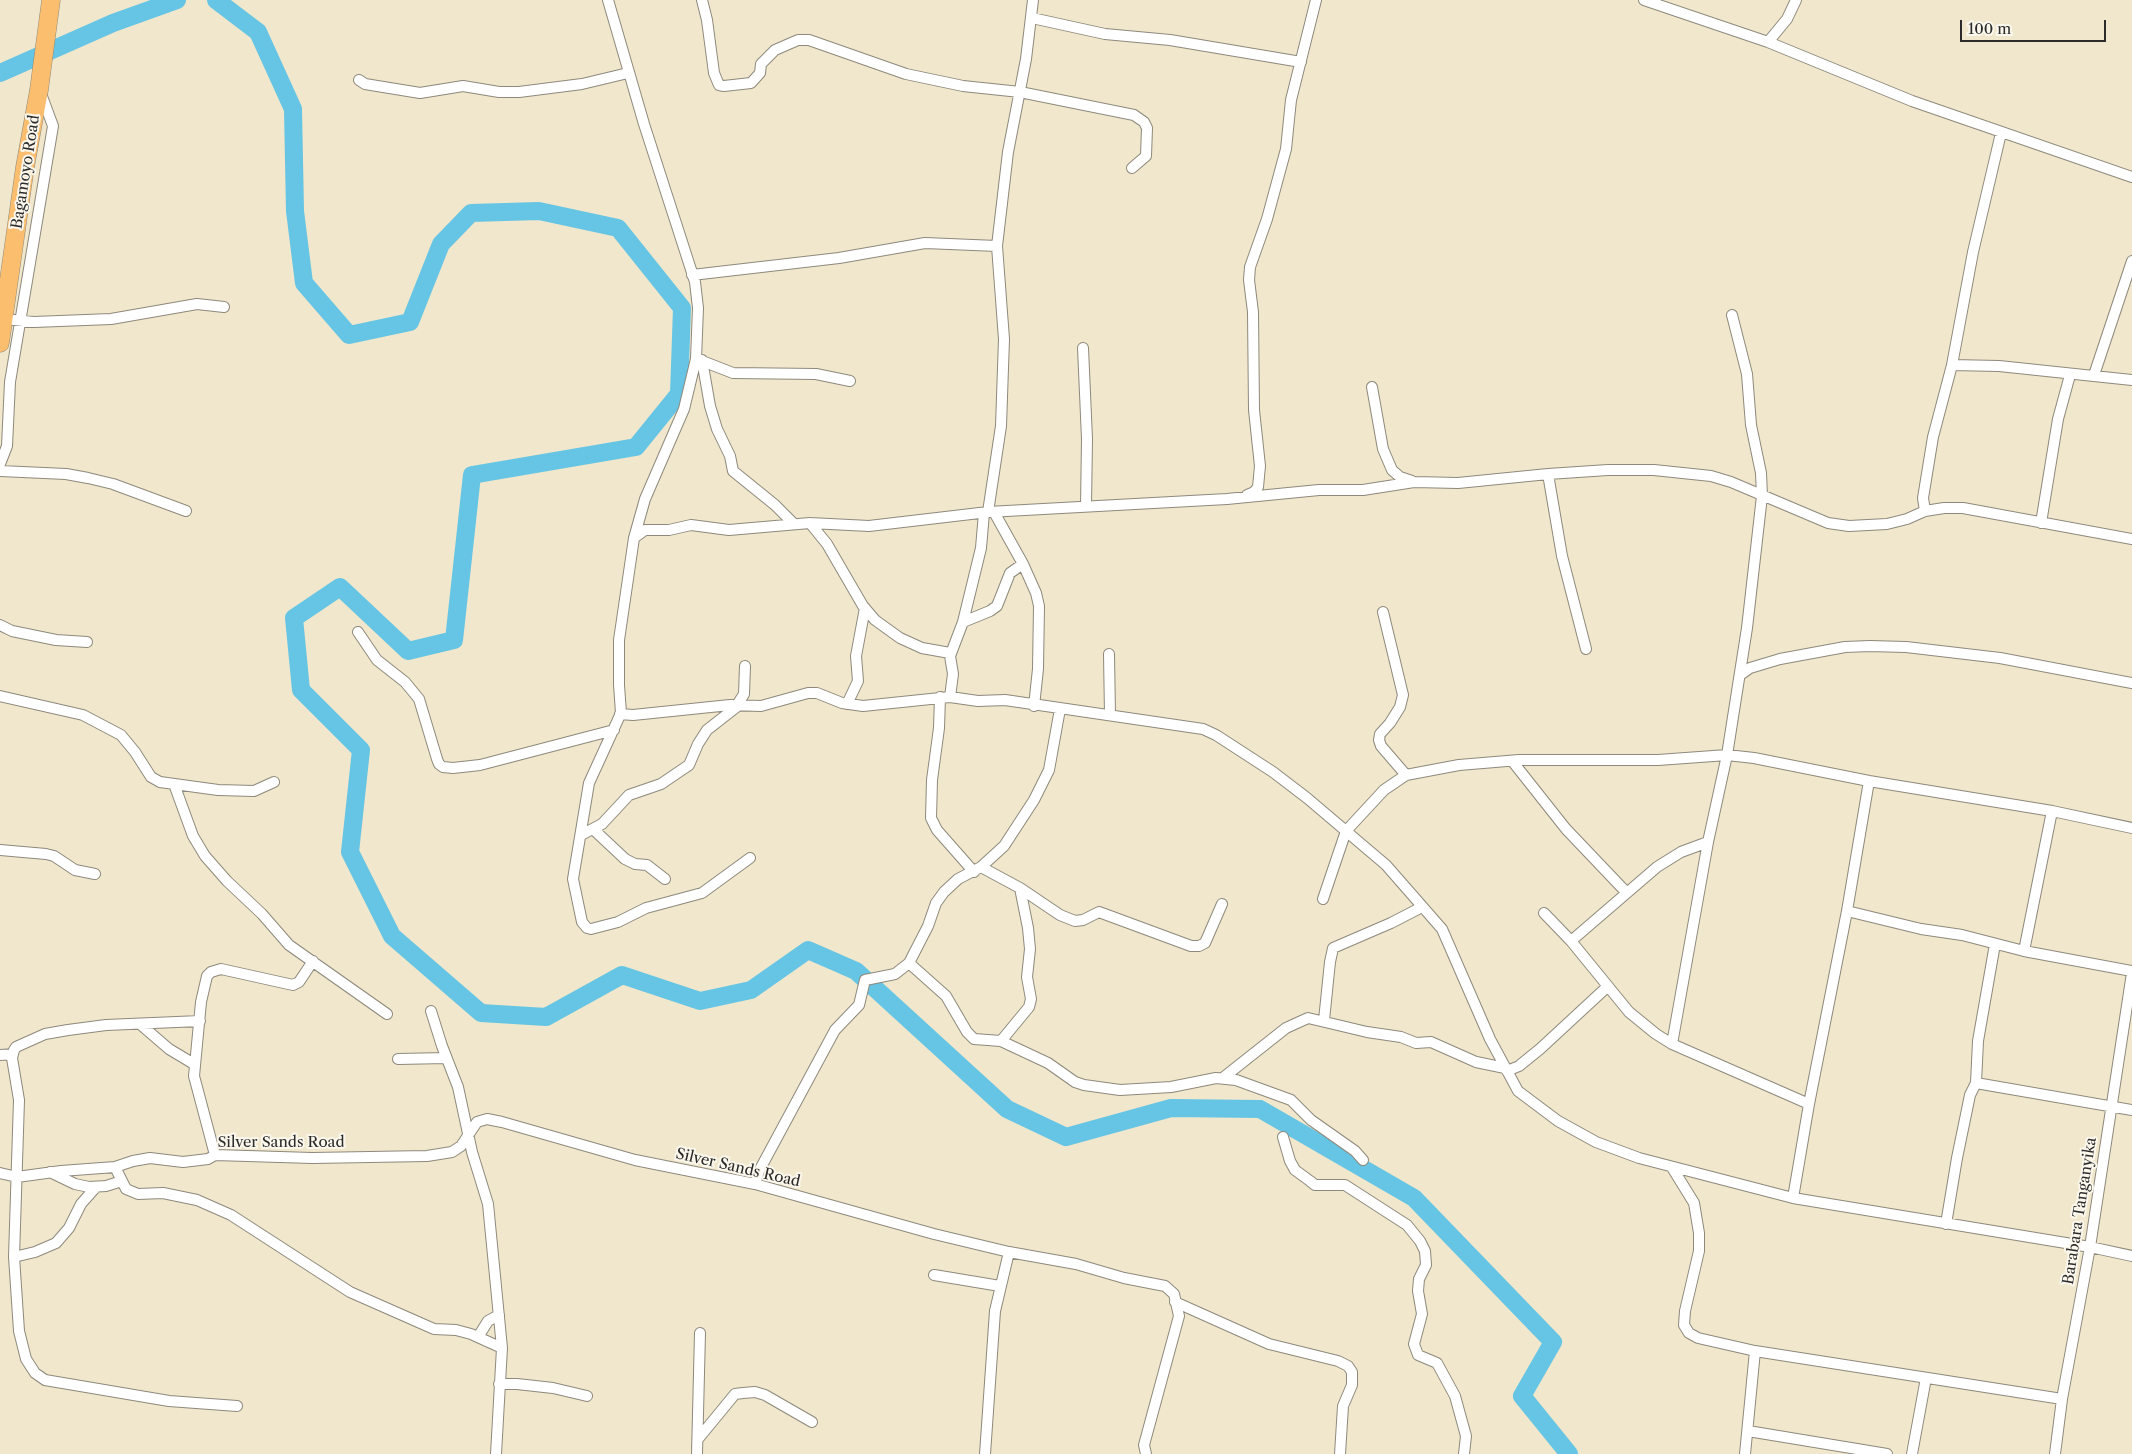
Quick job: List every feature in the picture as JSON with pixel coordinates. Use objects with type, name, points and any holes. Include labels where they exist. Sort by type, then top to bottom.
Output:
[{"type":"highway","name":"Bagamoyo Road","points":[[0,343],[12,320],[4,294],[40,82],[51,0]]},
{"type":"street","points":[[610,0],[628,73],[692,275],[698,308],[699,359],[717,429],[730,456],[733,471],[775,505],[794,524]]},
{"type":"street","points":[[702,0],[708,20],[714,73],[719,85],[750,83],[760,73],[760,64],[775,50],[798,40],[809,40],[906,74],[963,86],[1020,92],[1134,115],[1140,118],[1147,128],[1146,156],[1132,168]]},
{"type":"street","points":[[950,697],[953,674],[950,654],[963,622],[989,513],[1001,426],[1004,339],[996,246],[1008,152],[1020,92],[1032,18],[1033,0]]},
{"type":"street","points":[[1244,496],[1254,492],[1258,487],[1260,466],[1254,410],[1253,312],[1249,280],[1250,267],[1271,206],[1286,149],[1291,100],[1316,0]]},
{"type":"street","points":[[1644,0],[1768,42],[1912,101],[2001,134],[2132,178]]},
{"type":"street","points":[[1768,42],[1787,19],[1796,0]]},
{"type":"street","points":[[1032,18],[1104,34],[1170,40],[1301,62]]},
{"type":"street","points":[[359,80],[365,84],[420,93],[463,86],[499,92],[519,92],[582,84],[628,73]]},
{"type":"street","points":[[0,464],[7,446],[12,320],[53,126],[40,82]]},
{"type":"street","points":[[1925,511],[1923,498],[1933,437],[1952,365],[1973,252],[2001,134]]},
{"type":"street","points":[[692,275],[839,258],[925,243],[996,246]]},
{"type":"street","points":[[2094,375],[2132,261]]},
{"type":"street","points":[[12,320],[111,319],[197,304],[224,307]]},
{"type":"street","points":[[1672,1044],[1708,842],[1727,756],[1740,675],[1762,496],[1761,473],[1752,425],[1747,374],[1732,315]]},
{"type":"street","points":[[1083,348],[1087,439],[1086,506]]},
{"type":"street","points":[[699,359],[733,373],[816,374],[850,381]]},
{"type":"street","points":[[699,359],[684,409],[645,499],[634,538],[619,640],[618,686],[621,713],[589,783],[573,879],[582,922],[587,928],[618,922],[646,908],[702,893],[750,858]]},
{"type":"street","points":[[1952,365],[1999,366],[2070,375],[2094,375],[2132,380]]},
{"type":"street","points":[[2041,523],[2058,418],[2070,375]]},
{"type":"street","points":[[1372,387],[1382,448],[1392,470],[1400,477],[1414,482]]},
{"type":"street","points":[[634,538],[645,530],[669,530],[690,525],[728,530],[810,523],[869,526],[989,513],[1219,499],[1319,490],[1363,490],[1414,482],[1458,483],[1608,470],[1654,470],[1686,472],[1732,482],[1828,523],[1849,526],[1886,524],[1907,519],[1925,511],[1963,508],[2132,539]]},
{"type":"street","points":[[0,471],[66,474],[88,478],[113,484],[186,511]]},
{"type":"street","points":[[1548,474],[1562,556],[1586,649]]},
{"type":"street","points":[[989,513],[1023,564],[1036,594],[1038,606],[1038,669],[1034,706]]},
{"type":"street","points":[[810,523],[827,544],[865,608],[875,620],[900,638],[922,648],[950,654]]},
{"type":"street","points":[[963,622],[990,612],[997,606],[1010,573],[1023,564]]},
{"type":"street","points":[[848,704],[858,681],[856,656],[865,608]]},
{"type":"street","points":[[1383,612],[1404,695],[1400,707],[1380,734],[1379,740],[1381,746],[1406,775]]},
{"type":"street","points":[[0,625],[12,631],[56,640],[87,642]]},
{"type":"street","points":[[358,632],[376,660],[405,682],[419,699],[437,759],[439,764],[444,767],[480,765],[614,730]]},
{"type":"street","points":[[1740,675],[1750,668],[1780,659],[1845,647],[1870,646],[1906,647],[2000,658],[2132,683]]},
{"type":"street","points":[[1109,654],[1110,715]]},
{"type":"street","points":[[581,835],[593,830],[608,818],[624,798],[661,784],[690,765],[698,744],[707,730],[738,705],[744,694],[745,666]]},
{"type":"street","points":[[620,714],[633,716],[710,706],[762,706],[808,693],[824,694],[848,704],[873,706],[950,697],[978,701],[1004,700],[1034,706],[1203,729],[1216,735],[1273,772],[1386,865],[1442,929],[1490,1038],[1518,1091],[1558,1121],[1596,1142],[1673,1168],[1793,1198],[2090,1247],[2132,1256]]},
{"type":"street","points":[[0,696],[83,715],[121,735],[153,779],[218,790],[254,791],[274,782]]},
{"type":"street","points":[[940,698],[940,728],[932,780],[930,818],[937,830],[978,869],[1020,888],[1060,915],[1075,920],[1083,920],[1099,912],[1195,947],[1205,943],[1222,904]]},
{"type":"street","points":[[755,1184],[834,1030],[859,1005],[866,980],[896,974],[909,963],[928,926],[936,903],[944,892],[958,879],[978,869],[1004,846],[1034,800],[1049,770],[1060,709]]},
{"type":"street","points":[[1323,899],[1346,831],[1384,790],[1406,775],[1459,765],[1513,762],[1658,760],[1727,756],[1790,764],[1869,781],[2052,811],[2132,828]]},
{"type":"street","points":[[1513,762],[1566,829],[1626,892]]},
{"type":"street","points":[[1793,1198],[1808,1104],[1847,911],[1869,781]]},
{"type":"street","points":[[174,784],[193,836],[205,856],[289,945],[387,1014]]},
{"type":"street","points":[[2024,951],[2052,811]]},
{"type":"street","points":[[593,830],[601,835],[608,845],[625,860],[635,864],[646,865],[665,879]]},
{"type":"street","points":[[1571,941],[1626,892],[1668,859],[1708,842]]},
{"type":"street","points":[[0,850],[54,856],[75,870],[95,874]]},
{"type":"street","points":[[1001,1041],[1029,1007],[1031,998],[1028,978],[1030,949],[1028,928],[1020,888]]},
{"type":"street","points":[[1324,1020],[1333,948],[1391,923],[1422,907]]},
{"type":"street","points":[[1847,911],[2024,951],[2132,972]]},
{"type":"street","points":[[1544,912],[1571,941],[1629,1012],[1656,1034],[1672,1044],[1808,1104]]},
{"type":"street","points":[[1946,1224],[1956,1158],[1970,1096],[1976,1083],[1978,1040],[1995,944]]},
{"type":"street","points":[[215,1154],[194,1076],[205,981],[211,972],[221,969],[293,985],[300,982],[313,961]]},
{"type":"street","points":[[909,963],[946,996],[967,1032],[974,1039],[1001,1041],[1048,1063],[1074,1082],[1084,1085],[1120,1090],[1171,1087],[1206,1079],[1224,1078],[1290,1100],[1311,1120],[1355,1151],[1363,1160]]},
{"type":"street","name":"Barabara Tanganyika","points":[[2055,1454],[2062,1399],[2090,1247],[2132,972]]},
{"type":"street","points":[[1224,1078],[1295,1022],[1308,1018],[1324,1020],[1367,1032],[1401,1037],[1416,1043],[1431,1042],[1471,1060],[1506,1069],[1519,1066],[1607,987]]},
{"type":"street","points":[[431,1011],[446,1058],[458,1087],[468,1135],[488,1204],[502,1348],[496,1454]]},
{"type":"street","points":[[200,1021],[106,1025],[45,1034],[16,1047],[12,1054],[19,1100],[14,1257],[19,1331],[26,1359],[35,1373],[45,1380],[170,1401],[237,1406]]},
{"type":"street","points":[[140,1024],[169,1049],[194,1064]]},
{"type":"street","points":[[0,1055],[12,1054]]},
{"type":"street","points":[[398,1059],[446,1058]]},
{"type":"street","points":[[1976,1083],[2132,1110]]},
{"type":"street","name":"Silver Sands Road","points":[[0,1173],[17,1177],[50,1172],[115,1167],[150,1158],[183,1162],[208,1160],[215,1154],[312,1158],[427,1156],[452,1152],[460,1146],[477,1122],[487,1119],[635,1160],[755,1184],[934,1234],[1009,1252],[1076,1264],[1124,1278],[1165,1286],[1175,1298],[1270,1344],[1338,1361],[1348,1366],[1353,1379],[1341,1415],[1340,1454]]},
{"type":"street","points":[[1283,1137],[1290,1161],[1295,1170],[1315,1185],[1344,1185],[1407,1225],[1420,1241],[1426,1265],[1419,1279],[1418,1291],[1422,1314],[1414,1344],[1418,1355],[1437,1363],[1455,1396],[1466,1436],[1464,1454]]},
{"type":"street","points":[[115,1167],[126,1189],[138,1194],[163,1193],[197,1200],[231,1215],[350,1292],[434,1329],[456,1330],[502,1348]]},
{"type":"street","points":[[1673,1168],[1694,1203],[1699,1234],[1699,1251],[1684,1311],[1685,1329],[1698,1338],[1755,1351],[2062,1399]]},
{"type":"street","points":[[50,1172],[75,1184],[96,1187],[122,1180]]},
{"type":"street","points":[[14,1257],[35,1252],[56,1243],[69,1228],[81,1204],[96,1187]]},
{"type":"street","points":[[985,1454],[995,1311],[1009,1252]]},
{"type":"street","points":[[934,1275],[1000,1286]]},
{"type":"street","points":[[1146,1454],[1144,1445],[1179,1316],[1175,1298]]},
{"type":"street","points":[[478,1337],[488,1321],[499,1315]]},
{"type":"street","points":[[697,1454],[700,1333]]},
{"type":"street","points":[[1745,1454],[1755,1351]]},
{"type":"street","points":[[1912,1454],[1926,1378]]},
{"type":"street","points":[[499,1384],[553,1388],[587,1396]]},
{"type":"street","points":[[698,1439],[735,1394],[743,1392],[755,1392],[765,1396],[812,1422]]},
{"type":"street","points":[[1748,1431],[1887,1454]]},
{"type":"waterway","points":[[0,73],[113,23],[177,0]]},
{"type":"waterway","points":[[216,0],[258,32],[293,109],[295,211],[304,283],[349,335],[410,322],[441,244],[471,213],[539,211],[618,228],[682,308],[679,394],[636,447],[472,475],[454,640],[408,651],[340,587],[294,618],[301,690],[361,750],[350,852],[392,936],[481,1013],[546,1017],[622,975],[700,1001],[751,990],[808,950],[856,971],[1007,1109],[1066,1137],[1171,1108],[1260,1109],[1414,1198],[1553,1342],[1522,1396],[1569,1454]]}]
